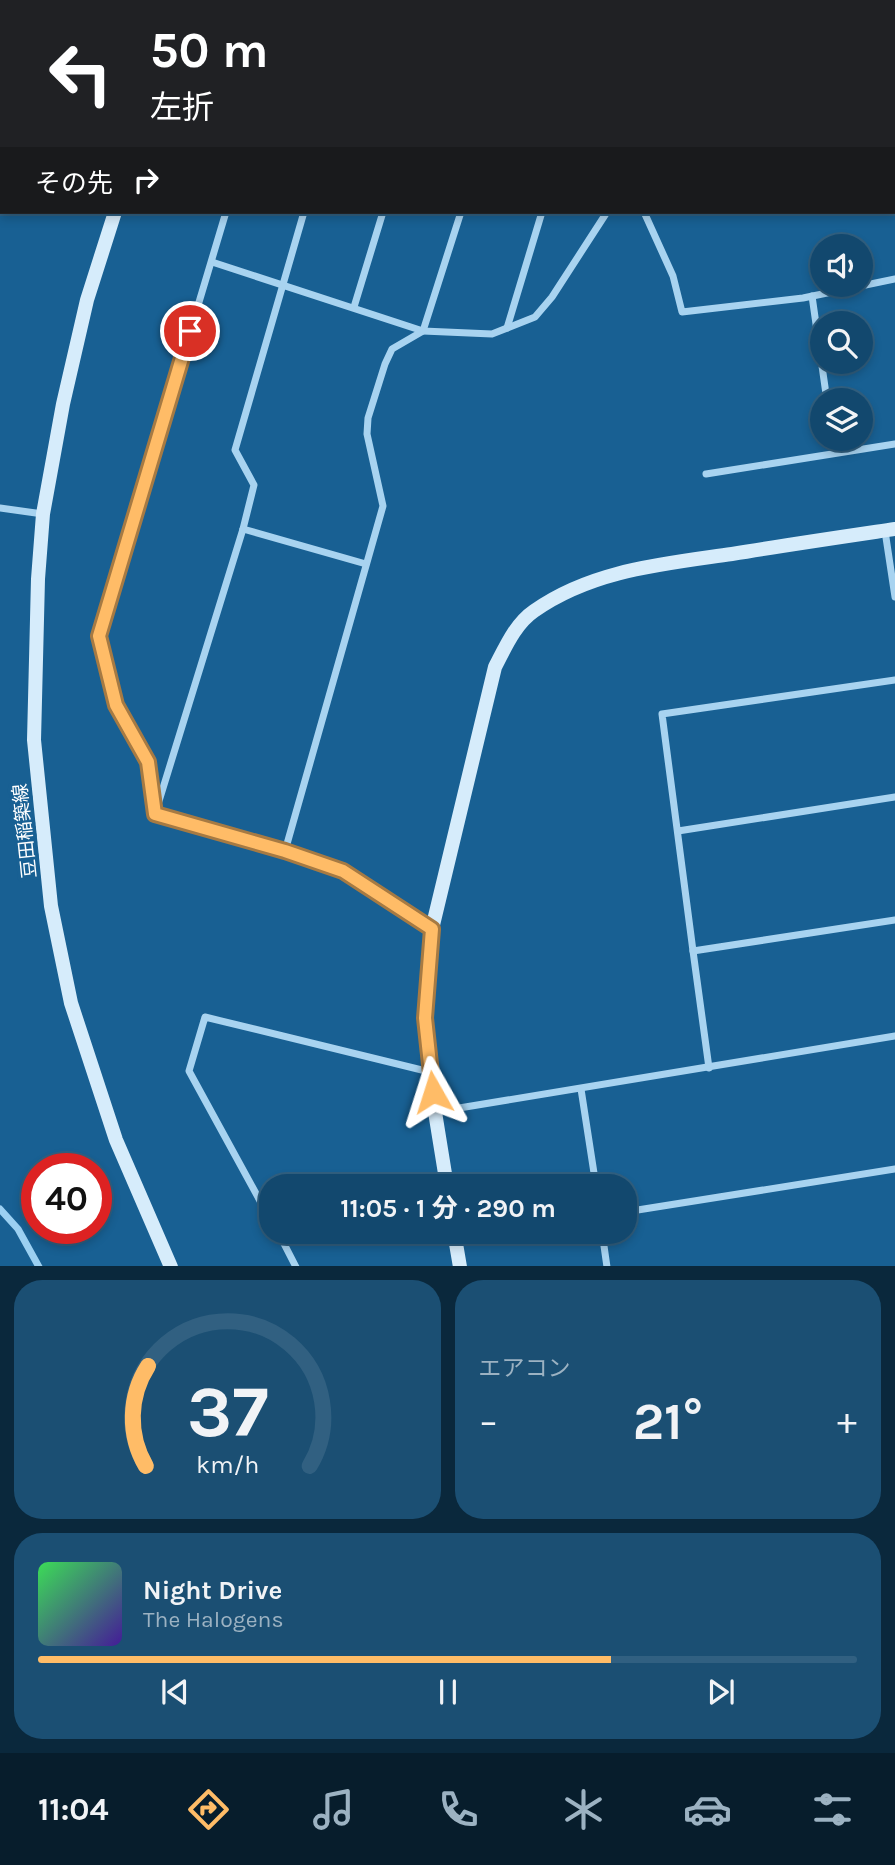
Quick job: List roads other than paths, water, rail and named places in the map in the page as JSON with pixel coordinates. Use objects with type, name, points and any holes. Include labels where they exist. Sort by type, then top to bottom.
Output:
[{"type":"main road","name":"豆田稲築線","points":[[115,214],[87,300],[63,404],[43,514],[37,592],[34,740],[51,906],[71,1003],[116,1140],[170,1266]]},
{"type":"main road","points":[[445,1174],[425,1018],[432,929],[495,667],[511,637],[531,612],[590,581],[633,569],[890,529]]},
{"type":"main road","points":[[456,1244],[460,1266]]},
{"type":"street","points":[[155,814],[148,762],[116,705],[99,636],[225,214]]},
{"type":"street","points":[[155,814],[243,529],[254,485],[235,450],[303,214]]},
{"type":"street","points":[[354,307],[382,214]]},
{"type":"street","points":[[285,851],[383,506],[367,434],[368,418],[392,349],[424,331],[460,214]]},
{"type":"street","points":[[507,328],[541,214]]},
{"type":"street","points":[[212,262],[424,331],[492,334],[535,317],[552,297],[606,214]]},
{"type":"street","points":[[645,214],[673,276],[682,312],[810,296]]},
{"type":"street","points":[[873,284],[895,279]]},
{"type":"street","points":[[812,297],[825,388]]},
{"type":"street","points":[[706,474],[895,444]]},
{"type":"street","points":[[0,508],[43,514]]},
{"type":"street","points":[[243,529],[366,564]]},
{"type":"street","points":[[890,529],[895,597]]},
{"type":"street","points":[[709,1068],[662,714],[895,680]]},
{"type":"street","points":[[678,831],[895,797]]},
{"type":"street","points":[[155,814],[285,851],[343,871],[432,929]]},
{"type":"street","points":[[693,951],[895,920]]},
{"type":"street","points":[[259,1199],[189,1071],[205,1017],[430,1072]]},
{"type":"street","points":[[435,1112],[895,1036]]},
{"type":"street","points":[[581,1089],[594,1174]]},
{"type":"street","points":[[637,1210],[895,1169]]},
{"type":"street","points":[[284,1244],[296,1266]]},
{"type":"street","points":[[604,1244],[607,1266]]},
{"type":"waterway","points":[[0,1209],[18,1229],[38,1266]]}]
